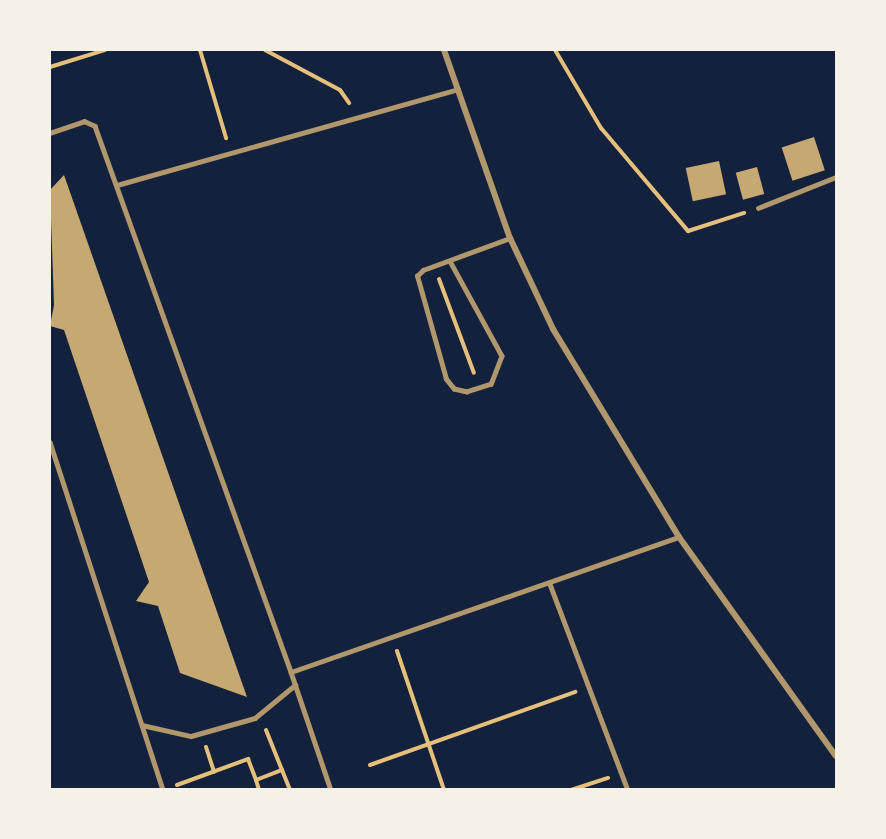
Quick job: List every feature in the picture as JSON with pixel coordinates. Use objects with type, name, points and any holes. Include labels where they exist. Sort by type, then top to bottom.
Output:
[{"type":"street","points":[[444,50],[510,238],[603,418],[679,537],[837,756]]},
{"type":"lane","points":[[117,185],[458,89]]},
{"type":"lane","points":[[50,133],[84,122],[95,126],[331,789]]},
{"type":"lane","points":[[758,208],[837,177]]},
{"type":"lane","points":[[450,261],[502,356],[491,384],[466,392],[454,389],[446,379],[415,284],[423,270],[510,238]]},
{"type":"lane","points":[[50,442],[164,789]]},
{"type":"lane","points":[[291,672],[550,584],[679,537]]},
{"type":"lane","points":[[550,584],[628,789]]},
{"type":"lane","points":[[142,725],[201,733],[255,718],[295,685]]},
{"type":"path","points":[[50,67],[105,50]]},
{"type":"path","points":[[200,50],[230,153]]},
{"type":"path","points":[[265,50],[340,90],[359,117]]},
{"type":"path","points":[[555,50],[601,128],[688,231],[758,208]]},
{"type":"path","points":[[438,275],[476,377]]},
{"type":"path","points":[[393,638],[444,789]]},
{"type":"path","points":[[370,765],[589,687]]},
{"type":"path","points":[[266,730],[290,789]]},
{"type":"path","points":[[201,733],[214,772]]},
{"type":"path","points":[[164,789],[248,759],[259,789]]},
{"type":"path","points":[[256,780],[282,770]]},
{"type":"path","points":[[571,789],[622,773]]},
{"type":"building","points":[[814,137],[825,170],[792,181],[782,148]]},
{"type":"building","points":[[719,161],[726,194],[693,201],[686,168]]},
{"type":"building","points":[[757,167],[764,194],[743,200],[736,173]]},
{"type":"building","points":[[64,175],[247,697],[180,673],[158,606],[136,601],[149,582],[64,330],[50,326],[54,305],[50,190]]}]
